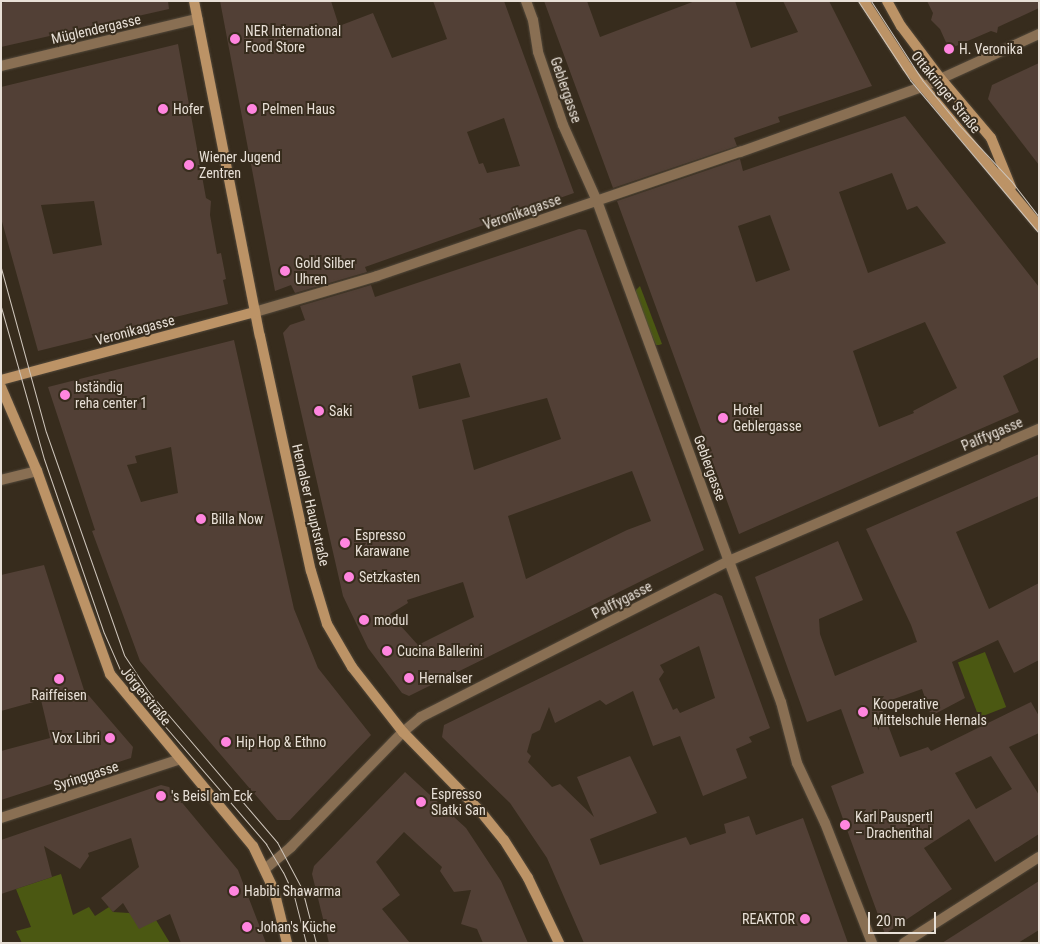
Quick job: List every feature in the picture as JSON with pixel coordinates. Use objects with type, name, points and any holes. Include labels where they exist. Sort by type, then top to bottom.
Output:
[{"type":"main road","name":"Hernalser Hauptstraße","points":[[194,1],[255,312],[311,571],[327,624],[352,667],[403,732],[481,812],[504,840],[528,878],[559,943]]},
{"type":"main road","name":"Ottakringer Straße","points":[[864,1],[907,68],[1039,226]]},
{"type":"main road","name":"Ottakringer Straße","points":[[887,1],[901,26],[941,79],[991,138],[1014,194]]},
{"type":"main road","name":"Veronikagasse","points":[[1,380],[255,312]]},
{"type":"main road","name":"Jörgerstraße","points":[[1,387],[36,471],[110,674],[253,846],[265,869],[279,905],[287,943]]},
{"type":"street","name":"Geblergasse","points":[[526,1],[533,20],[538,52],[562,124],[596,201],[781,702],[797,763],[825,823],[872,943]]},
{"type":"street","name":"Müglendergasse","points":[[1,66],[197,19]]},
{"type":"street","name":"Veronikagasse","points":[[255,312],[377,276],[923,87],[1039,34]]},
{"type":"street","name":"Palffygasse","points":[[265,869],[291,847],[403,732],[421,717],[729,561],[1039,429]]},
{"type":"street","points":[[1,480],[36,471]]},
{"type":"street","name":"Syringgasse","points":[[1,818],[180,759]]},
{"type":"street","points":[[904,943],[1039,857]]},
{"type":"green space","points":[[640,286],[662,344],[656,345],[636,300],[636,290]]},
{"type":"green space","points":[[985,652],[1006,707],[979,717],[958,662]]},
{"type":"green space","points":[[61,874],[73,915],[89,907],[95,916],[109,907],[113,912],[129,913],[156,920],[170,943],[22,943],[16,931],[31,927],[16,889]]},
{"type":"building","points":[[10,1],[168,1],[169,9],[1,47],[1,3]]},
{"type":"building","points":[[220,1],[331,1],[339,26],[373,13],[392,58],[447,39],[433,1],[504,1],[574,193],[365,267],[367,272],[295,293],[291,285],[275,291]],"holes":[[[504,118],[520,166],[487,173],[483,163],[479,164],[467,132]]]},
{"type":"building","points":[[544,1],[587,1],[600,37],[695,1],[735,1],[751,48],[798,32],[783,1],[829,1],[872,86],[778,117],[780,122],[734,138],[737,146],[613,188]]},
{"type":"building","points":[[927,1],[1039,1],[1039,8],[998,27],[997,33],[991,31],[949,49],[940,29],[931,20],[933,13]]},
{"type":"building","points":[[178,44],[206,198],[211,201],[210,215],[217,254],[221,253],[226,279],[223,280],[228,304],[38,351],[1,218],[1,87]],"holes":[[[94,201],[102,245],[53,254],[41,205]]]},
{"type":"building","points":[[1039,63],[1039,165],[988,99],[992,85]]},
{"type":"building","points":[[905,116],[1039,287],[1039,357],[1003,376],[1019,412],[739,534],[617,201],[740,159],[743,171]],"holes":[[[892,173],[907,210],[917,206],[946,243],[868,273],[839,192]],[[770,215],[790,270],[756,282],[738,226]],[[925,322],[957,388],[913,411],[914,413],[879,427],[853,351]]]},
{"type":"building","points":[[579,229],[586,230],[704,550],[409,696],[402,693],[368,648],[343,596],[283,333],[290,325],[305,320],[300,306],[371,285],[375,297]],"holes":[[[460,363],[470,397],[419,409],[412,376]],[[547,398],[561,439],[474,470],[462,420]],[[632,471],[651,521],[627,530],[526,579],[508,516]],[[463,582],[474,617],[418,645],[390,614],[408,603],[407,600]]]},
{"type":"building","points":[[234,340],[294,609],[318,668],[371,735],[290,820],[277,820],[140,661],[92,531],[95,530],[48,387]],"holes":[[[171,447],[178,493],[141,502],[127,465],[137,463],[135,456]]]},
{"type":"building","points":[[1039,454],[1039,496],[956,532],[989,609],[1039,583],[1039,660],[1014,673],[998,640],[952,662],[965,698],[931,716],[922,689],[880,704],[900,757],[928,747],[931,751],[1031,702],[1039,716],[1039,733],[1009,747],[1039,795],[1039,834],[995,862],[969,819],[924,848],[952,889],[885,934],[831,786],[864,773],[841,709],[807,722],[755,577],[838,541],[863,600],[819,619],[820,634],[835,676],[917,642],[911,625],[866,529]],"holes":[[[991,756],[1012,789],[976,809],[955,773]]]},
{"type":"building","points":[[44,565],[84,690],[133,747],[131,758],[1,800],[1,751],[50,738],[41,700],[1,711],[1,575]]},
{"type":"building","points":[[715,593],[722,596],[770,728],[749,737],[752,742],[736,749],[747,778],[703,796],[680,736],[653,746],[633,691],[606,705],[600,700],[555,723],[549,707],[540,730],[532,734],[527,752],[531,756],[528,762],[552,787],[560,784],[594,817],[577,777],[630,756],[657,813],[590,839],[600,865],[686,837],[690,845],[726,833],[724,824],[749,816],[756,835],[803,818],[848,943],[584,943],[547,858],[510,803],[442,737],[444,725]],"holes":[[[699,646],[715,698],[680,713],[677,708],[673,710],[659,679],[664,672],[660,665]]]},
{"type":"building","points":[[405,772],[466,828],[501,881],[528,943],[483,943],[477,929],[461,924],[471,890],[454,892],[440,871],[442,867],[404,832],[376,862],[400,895],[382,909],[410,943],[329,943],[312,874],[314,866]]},
{"type":"building","points":[[161,785],[169,787],[238,870],[266,943],[181,943],[170,914],[139,929],[123,903],[113,912],[101,898],[139,867],[131,838],[88,853],[89,856],[80,869],[44,846],[52,877],[1,894],[1,840]]},
{"type":"building","points":[[1039,881],[1039,930],[1018,943],[942,943]]},
{"type":"tram line","points":[[858,1],[910,80],[1039,233]]},
{"type":"tram line","points":[[871,1],[923,81],[960,126],[1012,182],[1039,217]]},
{"type":"tram line","points":[[1,268],[46,432],[124,655],[148,691],[277,842],[302,889],[316,943]]},
{"type":"tram line","points":[[1,307],[44,459],[104,633],[121,672],[132,688],[266,844],[283,872],[294,896],[306,943]]},
{"type":"place","name":"NER International Food Store","points":[[235,39]]},
{"type":"place","name":"H. Veronika","points":[[949,49]]},
{"type":"place","name":"Hofer","points":[[163,109]]},
{"type":"place","name":"Pelmen Haus","points":[[252,109]]},
{"type":"place","name":"Wiener Jugend Zentren","points":[[189,165]]},
{"type":"place","name":"Gold Silber Uhren","points":[[285,271]]},
{"type":"place","name":"bständig reha center 1","points":[[65,395]]},
{"type":"place","name":"Saki","points":[[319,411]]},
{"type":"place","name":"Hotel Geblergasse","points":[[723,418]]},
{"type":"place","name":"Billa Now","points":[[201,519]]},
{"type":"place","name":"Espresso Karawane","points":[[345,543]]},
{"type":"place","name":"Setzkasten","points":[[349,577]]},
{"type":"place","name":"modul","points":[[364,620]]},
{"type":"place","name":"Cucina Ballerini","points":[[387,651]]},
{"type":"place","name":"Hernalser","points":[[409,678]]},
{"type":"place","name":"Raiffeisen","points":[[59,679]]},
{"type":"place","name":"Kooperative Mittelschule Hernals","points":[[863,712]]},
{"type":"place","name":"Vox Libri","points":[[110,738]]},
{"type":"place","name":"Hip Hop & Ethno","points":[[226,742]]},
{"type":"place","name":"'s Beisl am Eck","points":[[161,796]]},
{"type":"place","name":"Espresso Slatki San","points":[[421,802]]},
{"type":"place","name":"Karl Pauspertl – Drachenthal","points":[[845,825]]},
{"type":"place","name":"Habibi Shawarma","points":[[234,891]]},
{"type":"place","name":"REAKTOR","points":[[805,919]]},
{"type":"place","name":"Johan's Küche","points":[[247,927]]}]
